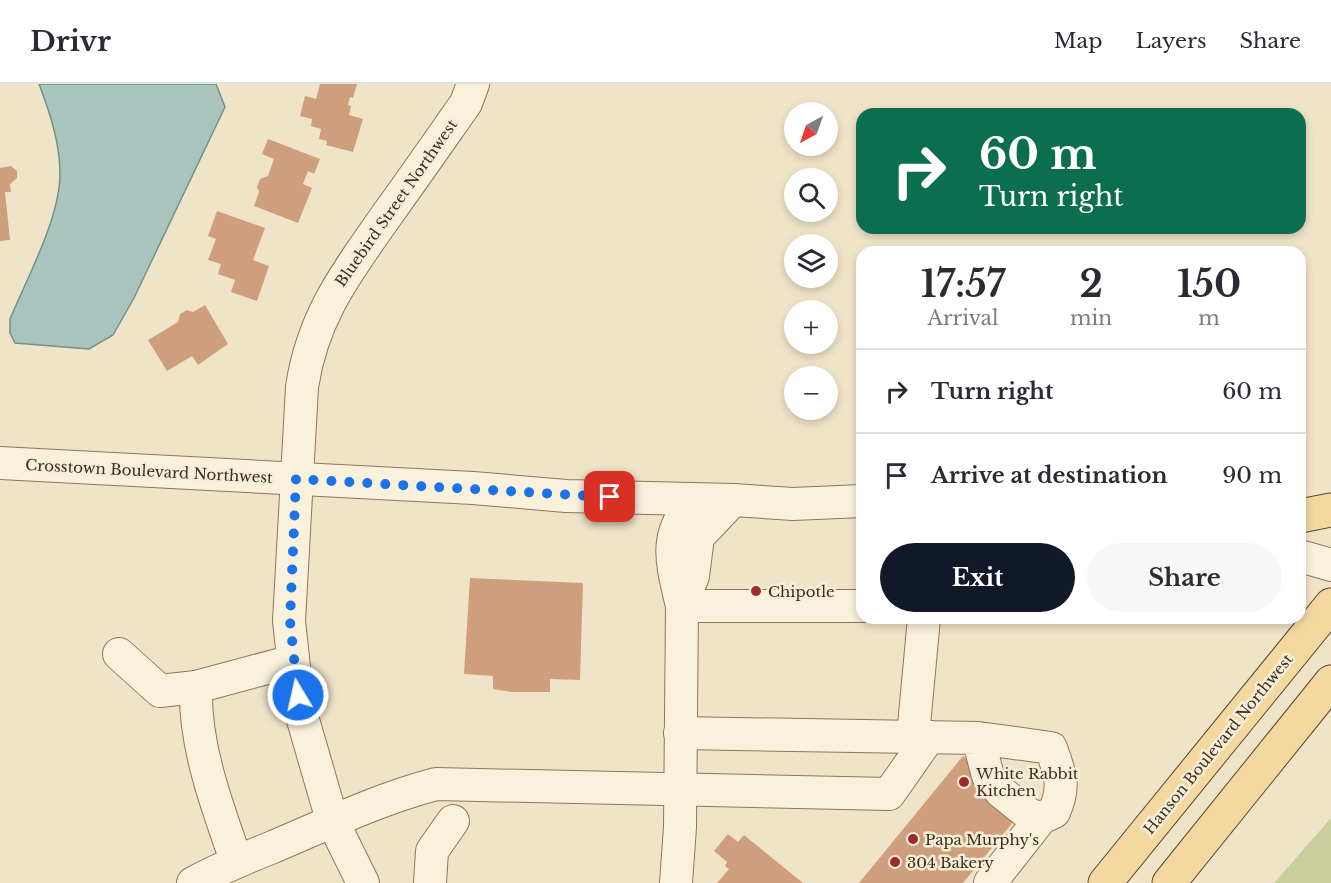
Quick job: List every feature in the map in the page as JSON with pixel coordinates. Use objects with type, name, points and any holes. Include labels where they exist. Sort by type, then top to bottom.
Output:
[{"type":"main road","points":[[1306,515],[1331,510]]},
{"type":"main road","name":"Hanson Boulevard Northwest","points":[[1105,883],[1331,605]]},
{"type":"main road","points":[[1169,883],[1331,682]]},
{"type":"street","name":"Bluebird Street Northwest","points":[[363,883],[333,820],[302,713],[293,661],[290,621],[296,479],[306,362],[332,297],[350,265],[466,104],[472,84]]},
{"type":"street","name":"Crosstown Boulevard Northwest","points":[[0,463],[473,488],[566,496],[854,506]]},
{"type":"street","points":[[676,883],[680,789],[682,606],[675,579],[672,539],[676,524],[684,512],[698,500]]},
{"type":"street","points":[[682,606],[693,576],[698,537],[733,500]]},
{"type":"street","points":[[1306,522],[1331,527]]},
{"type":"street","points":[[1306,558],[1331,565]]},
{"type":"street","points":[[682,606],[856,606]]},
{"type":"street","points":[[193,883],[236,860],[333,820],[395,795],[436,784],[889,794],[921,736],[924,624]]},
{"type":"street","points":[[119,654],[160,691],[196,687],[293,661]]},
{"type":"street","points":[[196,687],[195,706],[206,763],[236,860]]},
{"type":"street","points":[[680,733],[978,738],[1051,748],[1062,780],[1062,792],[1054,812],[1041,818],[990,883]]},
{"type":"street","points":[[978,738],[988,776],[1001,792],[1030,815],[1041,818]]},
{"type":"street","points":[[430,883],[432,851],[453,821]]},
{"type":"green space","points":[[1331,818],[1331,883],[1274,883]]},
{"type":"water","points":[[39,84],[216,84],[225,107],[134,298],[113,335],[89,349],[15,343],[10,333],[10,319],[49,228],[59,191],[60,162],[56,140]]},
{"type":"building","points":[[320,84],[357,84],[353,98],[350,97],[349,115],[363,119],[353,152],[326,145],[327,141],[319,139],[321,129],[311,126],[312,119],[300,116],[305,96],[316,99]]},
{"type":"building","points":[[268,139],[320,159],[314,174],[308,171],[303,184],[312,188],[298,223],[254,206],[259,192],[257,187],[260,179],[268,176],[274,159],[262,154]]},
{"type":"building","points":[[11,166],[17,171],[17,178],[10,184],[11,192],[5,192],[10,240],[0,241],[0,168]]},
{"type":"building","points":[[217,211],[265,228],[253,260],[269,266],[257,301],[231,292],[235,280],[218,274],[221,264],[208,260],[216,239],[208,236]]},
{"type":"building","points":[[205,305],[228,344],[198,365],[192,356],[167,371],[148,340],[178,322],[180,314],[187,310],[193,312]]},
{"type":"building","points":[[470,578],[583,583],[580,680],[550,679],[550,692],[511,692],[493,689],[493,676],[464,674]]},
{"type":"building","points":[[963,756],[980,770],[1018,816],[963,883],[859,883]]},
{"type":"building","points":[[728,834],[738,842],[744,835],[803,883],[717,883],[729,869],[725,866],[727,862],[714,851]]},
{"type":"place","name":"Chipotle","points":[[756,591]]},
{"type":"place","name":"White Rabbit Kitchen","points":[[964,782]]},
{"type":"place","name":"Papa Murphy's","points":[[913,839]]},
{"type":"place","name":"304 Bakery","points":[[895,862]]},
{"type":"route","points":[[298,695],[290,621],[296,479],[610,497]]}]
